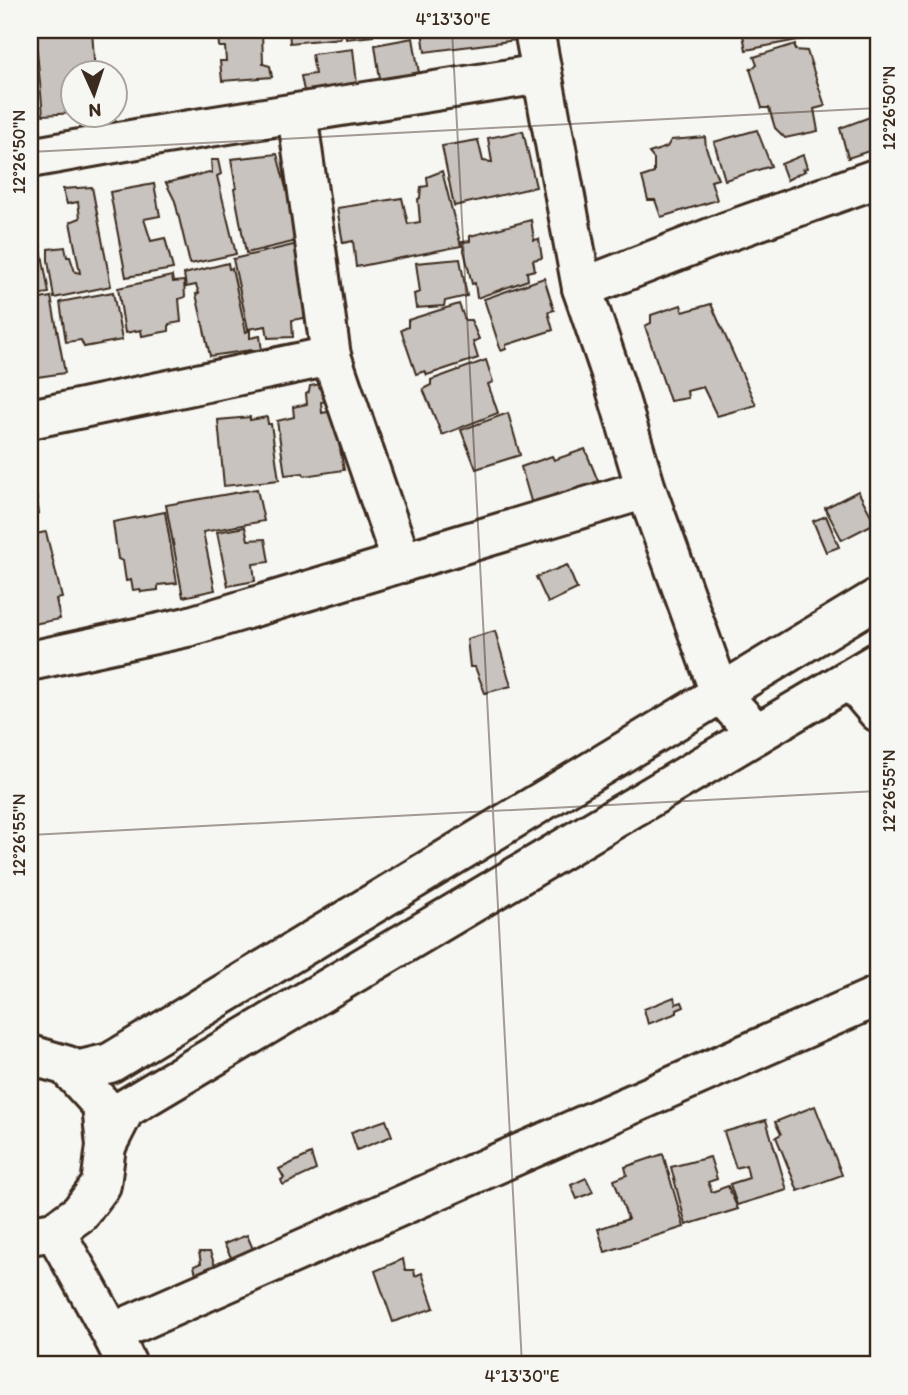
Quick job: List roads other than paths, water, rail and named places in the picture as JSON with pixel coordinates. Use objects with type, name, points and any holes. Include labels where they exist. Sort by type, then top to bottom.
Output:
[{"type":"street","points":[[534,30],[582,288],[646,489],[720,693],[757,734]]},
{"type":"street","points":[[30,158],[541,74]]},
{"type":"street","points":[[297,113],[331,356],[402,563]]},
{"type":"street","points":[[582,288],[726,232],[878,178]]},
{"type":"street","points":[[30,419],[331,356]]},
{"type":"street","points":[[30,662],[187,627],[646,489]]},
{"type":"street","points":[[72,1072],[110,1063],[878,598]]},
{"type":"street","points":[[106,1146],[125,1109],[864,670],[878,712]]},
{"type":"street","points":[[30,1055],[68,1066],[102,1105],[106,1146],[101,1185],[80,1213],[42,1233],[90,1297],[120,1349],[878,996]]}]
